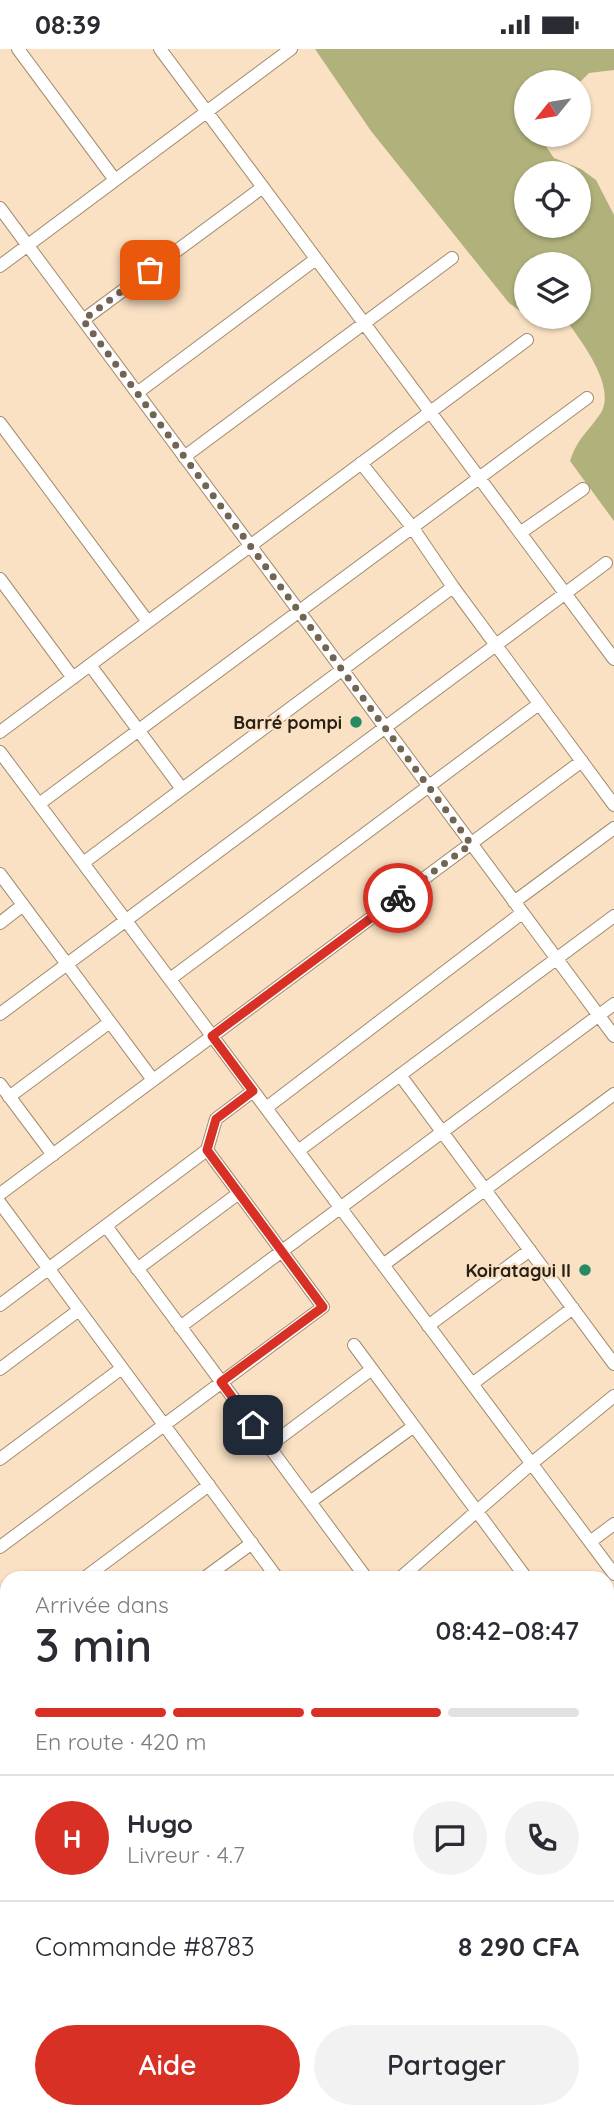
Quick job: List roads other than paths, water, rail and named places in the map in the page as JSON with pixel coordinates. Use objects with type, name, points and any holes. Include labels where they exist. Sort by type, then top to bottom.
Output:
[{"type":"street","points":[[18,49],[115,180]]},
{"type":"street","points":[[160,49],[565,593],[612,651]]},
{"type":"street","points":[[0,265],[291,49]]},
{"type":"street","points":[[83,320],[262,187]]},
{"type":"street","points":[[0,208],[614,1037]]},
{"type":"street","points":[[184,457],[452,258]]},
{"type":"street","points":[[137,393],[316,259]]},
{"type":"street","points":[[0,732],[527,340]]},
{"type":"street","points":[[39,804],[587,398]]},
{"type":"street","points":[[0,423],[148,622]]},
{"type":"street","points":[[361,463],[412,527],[495,645],[614,805]]},
{"type":"street","points":[[520,533],[583,489]]},
{"type":"street","points":[[0,1014],[606,563]]},
{"type":"street","points":[[0,579],[73,677]]},
{"type":"street","points":[[83,863],[453,587]]},
{"type":"street","points":[[90,665],[182,789]]},
{"type":"street","points":[[170,979],[540,704]]},
{"type":"street","points":[[0,752],[612,1571]]},
{"type":"street","points":[[0,1194],[582,761]]},
{"type":"street","points":[[514,902],[614,828]]},
{"type":"street","points":[[0,874],[153,1080]]},
{"type":"street","points":[[0,923],[23,905]]},
{"type":"street","points":[[266,1108],[522,913]]},
{"type":"street","points":[[298,1151],[614,916]]},
{"type":"street","points":[[180,1327],[614,1003]]},
{"type":"street","points":[[9,1097],[110,1022]]},
{"type":"street","points":[[400,1075],[614,1364]]},
{"type":"street","points":[[0,1084],[53,1155]]},
{"type":"street","points":[[0,1305],[207,1150],[216,1119],[253,1091]]},
{"type":"street","points":[[383,1265],[614,1094]]},
{"type":"street","points":[[0,1547],[323,1307],[207,1150]]},
{"type":"street","points":[[137,1269],[239,1193]]},
{"type":"street","points":[[0,1203],[272,1571]]},
{"type":"street","points":[[106,1226],[361,1571]]},
{"type":"street","points":[[428,1326],[530,1250]]},
{"type":"street","points":[[472,1384],[573,1308]]},
{"type":"street","points":[[0,1369],[79,1310]]},
{"type":"street","points":[[354,1345],[521,1571]]},
{"type":"street","points":[[0,1459],[122,1368]]},
{"type":"street","points":[[269,1446],[372,1369]]},
{"type":"street","points":[[408,1571],[531,1464],[614,1397]]},
{"type":"street","points":[[310,1502],[414,1426]]},
{"type":"street","points":[[94,1571],[209,1485]]},
{"type":"street","points":[[590,1542],[614,1524]]},
{"type":"street","points":[[214,1571],[252,1542]]},
{"type":"place","name":"Barré pompi","points":[[356,722]]},
{"type":"place","name":"Koiratagui II","points":[[585,1270]]}]
